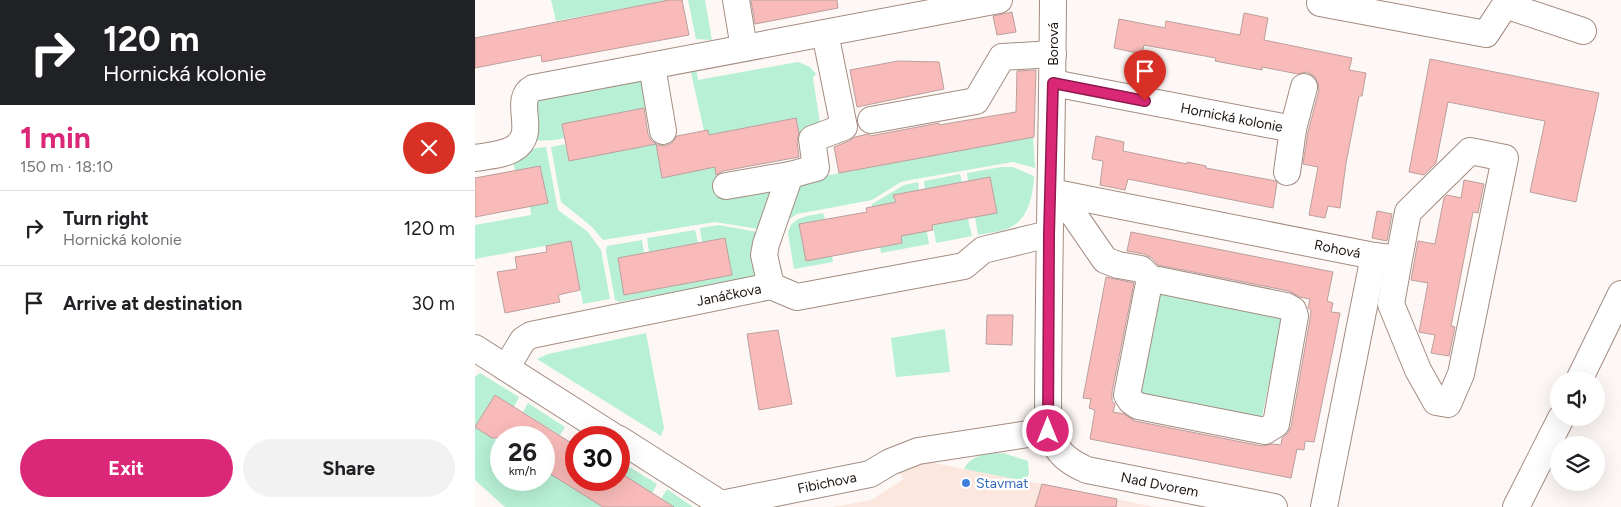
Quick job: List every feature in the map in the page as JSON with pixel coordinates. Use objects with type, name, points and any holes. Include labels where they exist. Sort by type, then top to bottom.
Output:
[{"type":"street","points":[[736,0],[744,48]]},
{"type":"street","points":[[475,158],[508,152],[521,143],[525,135],[524,106],[528,91],[533,88],[999,0]]},
{"type":"street","name":"Borová","points":[[1051,439],[1049,234],[1053,0]]},
{"type":"street","points":[[1320,3],[1486,34],[1505,5],[1583,31]]},
{"type":"street","points":[[726,186],[790,175],[816,168],[812,139],[844,127],[825,33]]},
{"type":"street","points":[[871,120],[976,101],[1002,57],[1053,54]]},
{"type":"street","points":[[652,66],[663,131]]},
{"type":"street","name":"Hornická kolonie","points":[[1053,83],[1293,130]]},
{"type":"street","points":[[1287,172],[1293,130],[1304,87]]},
{"type":"street","points":[[1470,151],[1505,158],[1461,374],[1448,404],[1436,402],[1418,370],[1391,304],[1386,257],[1408,212],[1470,151]]},
{"type":"street","points":[[771,286],[764,255],[765,249],[790,175]]},
{"type":"street","points":[[1051,192],[1074,215],[1105,260],[1141,270],[1153,281]]},
{"type":"street","name":"Rohová","points":[[1051,192],[1386,257],[1325,507]]},
{"type":"street","name":"Janáčkova","points":[[506,368],[523,340],[531,335],[771,286],[797,297],[964,266],[983,250],[1049,234]]},
{"type":"street","points":[[1159,280],[1286,306],[1293,310],[1295,316],[1276,424],[1265,430],[1138,406],[1131,402],[1127,395],[1148,288],[1153,281],[1159,280]]},
{"type":"street","points":[[1583,371],[1621,294]]},
{"type":"street","name":"Fibichova","points":[[475,348],[598,426]]},
{"type":"street","points":[[1517,507],[1557,426]]},
{"type":"street","name":"Fibichova","points":[[630,446],[721,504],[870,474],[890,462],[918,451],[1051,439]]},
{"type":"street","name":"Nad Dvorem","points":[[1051,439],[1069,461],[1087,470],[1274,507]]},
{"type":"shaded area","name":"Stavmat","points":[[918,460],[1154,507],[832,507],[871,500],[904,479],[897,469]]},
{"type":"green space","points":[[551,0],[669,0],[556,21]]},
{"type":"green space","points":[[688,0],[705,0],[712,40],[696,39]]},
{"type":"green space","points":[[798,62],[810,67],[816,74],[813,78],[821,129],[799,133],[795,118],[709,135],[704,131],[690,68],[696,68],[698,80]]},
{"type":"green space","points":[[642,73],[649,107],[562,124],[564,138],[530,141],[533,97]]},
{"type":"green space","points":[[1033,137],[1035,168],[1013,162],[901,182],[872,200],[797,214],[788,220],[784,226],[803,180]]},
{"type":"green space","points":[[565,144],[569,161],[656,144],[662,178],[715,167],[720,195],[769,190],[772,193],[764,230],[715,222],[603,240],[591,226],[561,202],[551,147]]},
{"type":"green space","points":[[546,147],[558,210],[588,232],[601,250],[610,299],[583,304],[571,241],[475,259],[475,225],[531,215],[530,206],[547,203],[540,166],[515,171],[512,155],[519,150]]},
{"type":"green space","points":[[1001,167],[1013,167],[1034,176],[1029,206],[1021,219],[1009,228],[978,235],[975,217],[997,213],[990,177],[968,181],[967,173]]},
{"type":"green space","points":[[960,174],[962,182],[925,189],[924,181]]},
{"type":"green space","points":[[918,182],[919,190],[894,196],[896,206],[872,207],[872,204],[904,185]]},
{"type":"green space","points":[[823,213],[825,219],[799,224],[806,261],[832,256],[833,262],[794,269],[788,233],[790,227],[801,218]]},
{"type":"green space","points":[[968,219],[972,236],[936,243],[933,225]]},
{"type":"green space","points":[[719,225],[763,233],[761,276],[619,302],[615,300],[606,251],[607,246],[642,240],[644,253],[618,258],[625,295],[732,275],[725,238],[702,242],[700,228]]},
{"type":"green space","points":[[926,227],[929,244],[881,253],[880,247],[902,243],[900,232]]},
{"type":"green space","points":[[695,230],[698,243],[649,252],[647,238]]},
{"type":"green space","points":[[1156,291],[1283,316],[1261,421],[1139,398]]},
{"type":"green space","points":[[945,329],[950,372],[896,377],[891,338]]},
{"type":"green space","points":[[646,333],[664,428],[661,436],[537,359],[548,354]]},
{"type":"green space","points":[[480,373],[519,397],[514,407],[495,395],[475,427],[475,377]]},
{"type":"green space","points":[[528,403],[565,427],[560,435],[555,432],[555,426],[546,426],[523,412]]},
{"type":"green space","points":[[475,427],[490,436],[490,491],[555,491],[555,477],[565,483],[565,491],[577,491],[603,507],[505,507],[475,480]]},
{"type":"green space","points":[[1003,453],[1028,461],[1029,473],[1026,481],[964,469],[971,460],[986,455]]},
{"type":"green space","points":[[630,467],[657,484],[652,493],[630,479]]},
{"type":"green space","points":[[667,489],[693,507],[674,507],[661,499]]},
{"type":"building","points":[[669,0],[682,0],[689,35],[542,62],[541,55],[475,68],[475,38]]},
{"type":"building","points":[[751,0],[837,0],[838,8],[755,24]]},
{"type":"building","points":[[1012,12],[1016,32],[997,35],[993,16]]},
{"type":"building","points":[[1244,13],[1268,18],[1264,40],[1352,58],[1349,70],[1366,73],[1362,96],[1359,96],[1346,163],[1340,208],[1328,206],[1325,218],[1309,215],[1318,167],[1303,164],[1308,132],[1319,90],[1314,76],[1307,72],[1298,74],[1262,67],[1262,70],[1215,61],[1216,58],[1144,45],[1142,54],[1114,48],[1119,19],[1165,28],[1166,21],[1240,35]]},
{"type":"building","points":[[1430,59],[1599,93],[1576,202],[1530,192],[1545,121],[1448,102],[1436,163],[1424,175],[1409,172]]},
{"type":"building","points":[[898,61],[939,62],[944,89],[857,107],[850,70]]},
{"type":"building","points":[[1036,70],[1034,137],[839,173],[834,147],[855,137],[1016,112],[1017,71]]},
{"type":"building","points":[[644,108],[648,134],[656,144],[569,161],[562,124]]},
{"type":"building","points":[[796,118],[799,133],[797,141],[799,157],[723,171],[716,175],[715,167],[662,178],[656,144],[665,146],[672,143],[677,136],[708,130],[709,135]]},
{"type":"building","points":[[1096,136],[1124,142],[1123,151],[1187,164],[1187,162],[1206,166],[1206,168],[1276,181],[1273,208],[1128,179],[1125,190],[1100,185],[1103,161],[1092,159]]},
{"type":"building","points":[[540,166],[548,203],[475,217],[475,178]]},
{"type":"building","points":[[990,177],[997,213],[932,225],[933,230],[901,236],[902,243],[806,261],[799,224],[867,212],[866,208],[896,202],[893,195]]},
{"type":"building","points":[[1464,180],[1484,184],[1478,213],[1473,212],[1451,326],[1455,327],[1449,356],[1431,353],[1435,335],[1419,332],[1428,283],[1411,280],[1418,241],[1435,244],[1444,198],[1447,195],[1461,198]]},
{"type":"building","points":[[1377,211],[1392,214],[1387,241],[1372,238]]},
{"type":"building","points":[[1131,232],[1333,272],[1327,301],[1333,303],[1331,312],[1340,313],[1334,344],[1314,442],[1305,441],[1304,450],[1297,449],[1291,478],[1090,439],[1095,410],[1089,408],[1091,399],[1083,398],[1106,277],[1134,283],[1112,392],[1112,401],[1115,404],[1113,412],[1124,414],[1135,421],[1262,446],[1281,445],[1282,438],[1291,427],[1310,319],[1311,310],[1308,308],[1310,299],[1300,297],[1289,291],[1158,265],[1152,258],[1144,254],[1127,251]]},
{"type":"building","points":[[725,238],[732,275],[624,295],[618,258]]},
{"type":"building","points":[[571,241],[580,290],[558,295],[560,302],[505,313],[497,272],[517,269],[515,257],[547,252],[546,246]]},
{"type":"building","points":[[987,315],[1013,315],[1012,345],[986,344]]},
{"type":"building","points":[[778,330],[792,404],[759,410],[747,334]]},
{"type":"building","points":[[495,395],[544,426],[490,426],[490,437],[475,427]]},
{"type":"building","points":[[555,433],[565,439],[565,483],[555,477]]},
{"type":"building","points":[[630,479],[674,507],[603,507],[577,491],[630,491]]},
{"type":"building","points":[[1042,484],[1117,499],[1116,507],[1035,507]]},
{"type":"place","name":"Stavmat","points":[[966,483]]},
{"type":"route","points":[[1048,431],[1049,234],[1053,83],[1145,101]]}]
